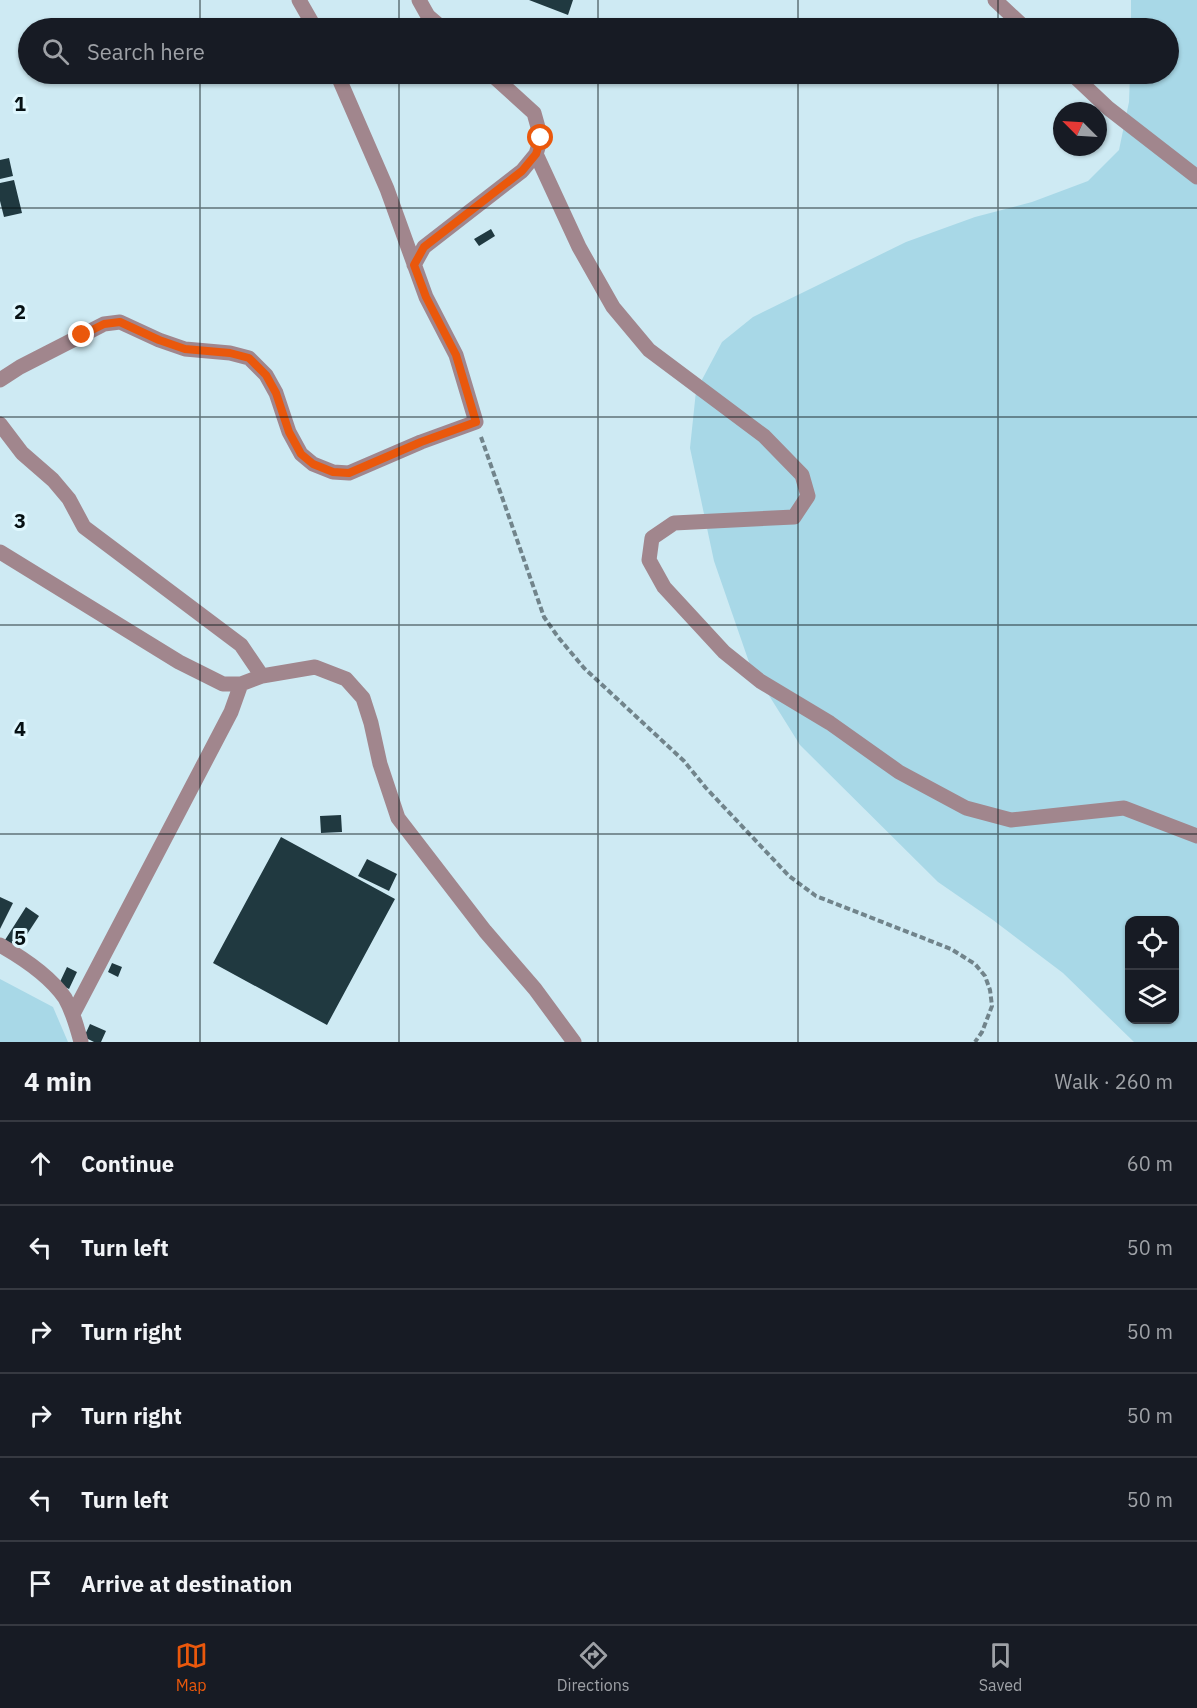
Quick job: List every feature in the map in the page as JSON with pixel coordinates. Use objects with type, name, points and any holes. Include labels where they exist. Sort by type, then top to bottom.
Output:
[{"type":"street","points":[[299,0],[309,18]]},
{"type":"street","points":[[419,0],[430,18]]},
{"type":"street","points":[[995,0],[1014,18]]},
{"type":"street","points":[[0,380],[20,367],[104,324],[120,322],[185,349],[230,353],[249,358],[266,375],[276,393],[289,432],[301,454],[313,464],[333,472],[349,473],[421,442],[476,422],[456,355],[426,297],[387,189],[341,84]]},
{"type":"street","points":[[414,265],[424,247],[522,171],[536,154],[541,138],[534,113],[502,84]]},
{"type":"street","points":[[1083,84],[1108,108],[1197,177]]},
{"type":"street","points":[[536,154],[579,247],[613,307],[649,350],[764,436],[802,476],[808,496],[794,517],[674,523],[652,538],[649,561],[664,587],[724,652],[760,681],[830,723],[899,772],[966,808],[1011,820],[1124,808],[1197,836]]},
{"type":"street","points":[[0,424],[22,453],[53,480],[64,493],[84,527],[241,645],[262,676]]},
{"type":"street","points":[[0,552],[178,662],[223,684],[241,684],[262,676],[315,667],[346,679],[363,698],[380,764],[398,818],[485,931],[535,989],[574,1042]]},
{"type":"street","points":[[73,1014],[231,712],[241,684]]},
{"type":"street","points":[[0,945],[18,955],[64,997],[73,1014],[81,1042]]},
{"type":"path","points":[[476,422],[544,616],[558,637],[584,668],[684,761],[706,788],[789,876],[816,896],[951,949],[975,964],[985,976],[992,1006],[982,1032],[975,1042]]},
{"type":"shaded area","points":[[1131,0],[1197,0],[1197,1042],[1134,1042],[1063,973],[938,882],[800,745],[750,665],[714,561],[690,448],[696,391],[722,342],[753,317],[906,242],[975,217],[1032,202],[1088,181],[1119,150],[1129,102],[1130,84],[1179,84],[1179,18],[1131,18]]},
{"type":"shaded area","points":[[0,979],[53,1007],[68,1042],[0,1042]]},
{"type":"building","points":[[529,0],[573,0],[568,15]]},
{"type":"building","points":[[9,158],[13,176],[0,179],[0,160]]},
{"type":"building","points":[[14,180],[22,213],[4,217],[0,201],[0,183]]},
{"type":"building","points":[[491,229],[495,236],[479,246],[474,239]]},
{"type":"building","points":[[341,815],[342,832],[321,833],[320,816]]},
{"type":"building","points":[[281,837],[395,899],[327,1025],[213,963]]},
{"type":"building","points":[[367,859],[397,874],[389,891],[358,876]]},
{"type":"building","points":[[0,897],[13,903],[0,929]]},
{"type":"building","points":[[26,907],[39,916],[18,948],[5,940]]},
{"type":"building","points":[[112,963],[122,967],[118,977],[108,972]]},
{"type":"building","points":[[67,967],[77,972],[69,989],[59,984]]},
{"type":"building","points":[[90,1024],[106,1031],[101,1042],[94,1042],[84,1037]]},
{"type":"route","points":[[82,335],[104,324],[120,322],[185,349],[230,353],[249,358],[266,375],[276,393],[289,432],[301,454],[313,464],[333,472],[349,473],[421,442],[476,422],[456,355],[426,297],[414,265],[424,247],[522,171],[536,154],[541,138]]}]
